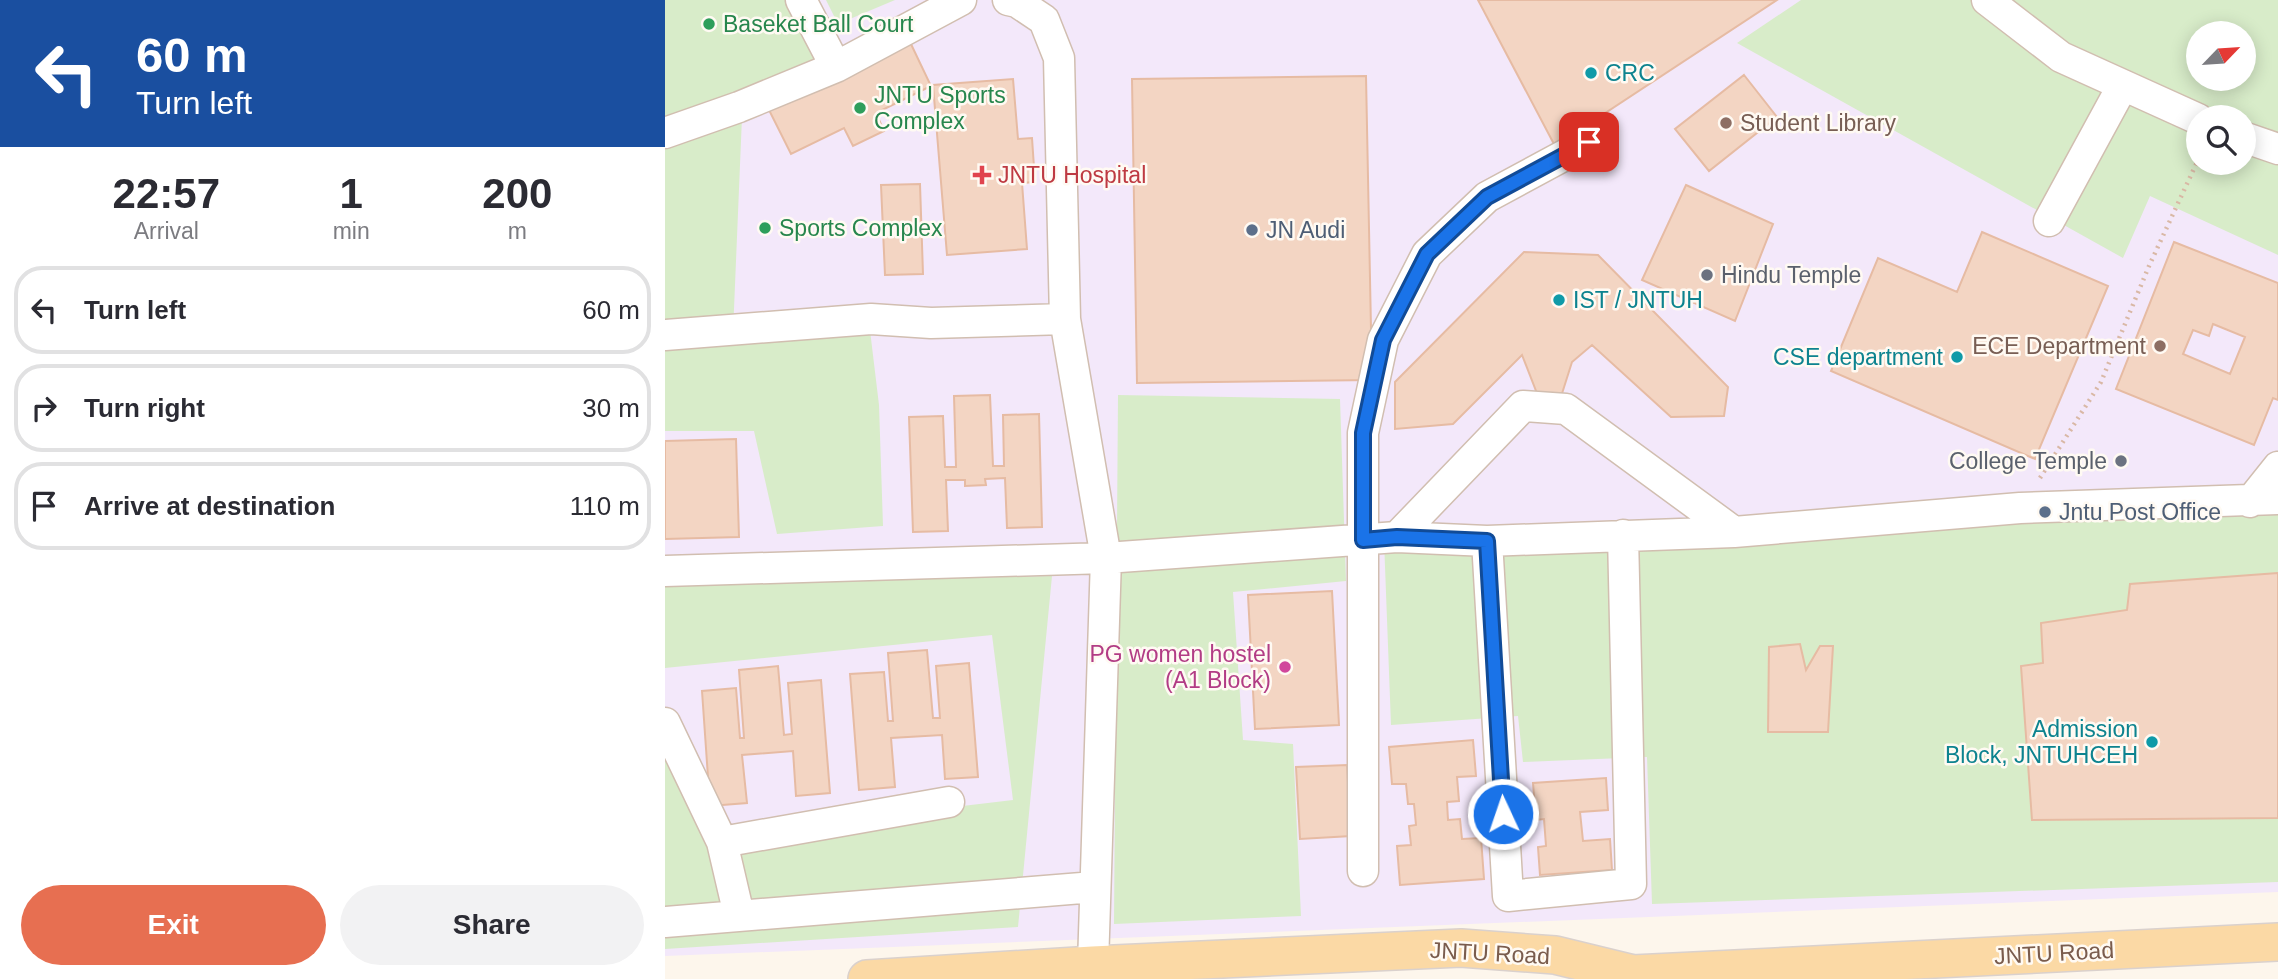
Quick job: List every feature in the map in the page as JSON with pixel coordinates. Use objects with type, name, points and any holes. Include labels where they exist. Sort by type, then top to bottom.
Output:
[{"type":"main road","name":"JNTU Road","points":[[867,979],[1093,965],[1461,948],[1555,955],[1633,974],[2278,943]]},
{"type":"main road","points":[[1551,979],[1633,974]]},
{"type":"lane","points":[[801,0],[836,67]]},
{"type":"lane","points":[[665,133],[739,107],[836,67],[961,0]]},
{"type":"lane","points":[[1008,0],[1017,2],[1044,20],[1059,58],[1065,318],[1106,558],[1093,965]]},
{"type":"lane","points":[[1987,0],[2061,57],[2186,114]]},
{"type":"lane","points":[[2049,221],[2123,85]]},
{"type":"lane","points":[[2256,140],[2277,146]]},
{"type":"lane","points":[[1363,871],[1363,433],[1383,340],[1427,254],[1487,197],[1589,142]]},
{"type":"lane","points":[[665,335],[871,319],[931,323],[1065,318]]},
{"type":"lane","points":[[1397,537],[1523,406],[1566,410],[1734,532]]},
{"type":"lane","points":[[665,571],[1106,558],[1397,537],[1487,541],[1734,532],[2020,508],[2264,500],[2278,467]]},
{"type":"lane","points":[[1487,541],[1508,896],[1631,884],[1623,535]]},
{"type":"lane","points":[[665,723],[722,842],[739,915]]},
{"type":"lane","points":[[722,842],[949,802]]},
{"type":"lane","points":[[665,922],[1094,887]]},
{"type":"path","points":[[2020,508],[2101,382],[2191,175]]},
{"type":"shaded area","points":[[665,0],[2278,0],[2278,892],[665,956]]},
{"type":"green space","points":[[665,0],[792,0],[824,63],[743,93],[733,333],[869,322],[879,405],[883,526],[777,534],[754,431],[665,431]]},
{"type":"green space","points":[[826,0],[895,0],[838,24]]},
{"type":"green space","points":[[1801,0],[2278,0],[2278,255],[2150,196],[2123,258],[1737,43]]},
{"type":"green space","points":[[1118,395],[1340,399],[1346,581],[1233,592],[1243,740],[1293,744],[1301,916],[1114,924]]},
{"type":"green space","points":[[2278,503],[2278,882],[1652,904],[1647,757],[1523,762],[1518,716],[1391,725],[1384,540],[1657,550]]},
{"type":"green space","points":[[1052,576],[1018,927],[665,949],[665,753],[708,836],[1013,800],[992,635],[665,668],[665,584]]},
{"type":"building","name":"CRC","points":[[1478,0],[1777,0],[1555,146]]},
{"type":"building","name":"Sports Complex","points":[[910,42],[931,86],[876,113],[884,131],[853,146],[844,128],[791,154],[769,110]]},
{"type":"building","name":"Student Library","points":[[1744,75],[1777,117],[1709,171],[1675,129]]},
{"type":"building","name":"JN Audi","points":[[1366,76],[1372,380],[1137,383],[1132,79]]},
{"type":"building","points":[[1013,79],[1018,139],[1032,138],[1035,182],[1022,183],[1027,249],[947,255],[933,85]]},
{"type":"building","points":[[920,184],[923,274],[885,275],[881,185]]},
{"type":"building","points":[[1686,185],[1773,224],[1735,321],[1642,280]]},
{"type":"building","name":"CSE department","points":[[1982,232],[2108,286],[2035,459],[1831,371],[1878,258],[1957,292]]},
{"type":"building","name":"ECE Department","points":[[2174,242],[2278,283],[2278,400],[2273,398],[2254,445],[2116,389]],"holes":[[[2213,324],[2245,337],[2230,374],[2183,354],[2193,330],[2209,336]]]},
{"type":"building","name":"IST / JNTUH","points":[[1524,252],[1598,255],[1728,387],[1724,416],[1671,417],[1592,345],[1572,362],[1559,403],[1540,401],[1522,355],[1453,424],[1395,429],[1395,382]]},
{"type":"building","points":[[990,395],[993,466],[1004,466],[1003,415],[1039,414],[1042,527],[1007,528],[1005,478],[985,479],[986,485],[965,486],[965,480],[946,480],[948,531],[913,532],[909,417],[943,416],[945,467],[956,467],[954,396]]},
{"type":"building","points":[[736,439],[739,537],[665,539],[665,441]]},
{"type":"building","name":"Admission Block, JNTUHCEH","points":[[2278,573],[2278,818],[2032,820],[2021,666],[2043,663],[2041,623],[2127,610],[2130,584]]},
{"type":"building","points":[[1332,591],[1339,725],[1255,729],[1248,595]]},
{"type":"building","points":[[1800,644],[1806,670],[1820,646],[1833,646],[1828,732],[1768,732],[1769,647]]},
{"type":"building","points":[[927,650],[933,718],[940,718],[936,666],[969,663],[978,777],[945,779],[942,735],[891,738],[895,787],[859,790],[850,674],[884,672],[888,721],[893,721],[888,653]]},
{"type":"building","points":[[778,666],[784,735],[792,734],[788,683],[821,680],[830,793],[796,796],[793,751],[742,755],[747,803],[710,806],[702,691],[736,688],[740,738],[744,738],[739,670]]},
{"type":"building","points":[[1473,740],[1476,776],[1457,777],[1459,801],[1447,802],[1448,820],[1460,819],[1462,839],[1481,838],[1484,879],[1400,885],[1397,846],[1411,845],[1409,826],[1416,825],[1414,804],[1408,804],[1406,784],[1392,784],[1389,747]]},
{"type":"building","points":[[1347,765],[1351,836],[1300,839],[1296,767]]},
{"type":"building","points":[[1606,778],[1608,810],[1580,812],[1583,841],[1610,839],[1612,870],[1540,875],[1538,847],[1546,846],[1544,819],[1536,820],[1533,783]]},
{"type":"place","name":"Baseket Ball Court","points":[[709,24]]},
{"type":"place","name":"CRC","points":[[1591,73]]},
{"type":"place","name":"JNTU Sports Complex","points":[[860,108]]},
{"type":"place","name":"Student Library","points":[[1726,123]]},
{"type":"place","name":"JNTU Hospital","points":[[982,175]]},
{"type":"place","name":"Sports Complex","points":[[765,228]]},
{"type":"place","name":"JN Audi","points":[[1252,230]]},
{"type":"place","name":"Hindu Temple","points":[[1707,275]]},
{"type":"place","name":"IST / JNTUH","points":[[1559,300]]},
{"type":"place","name":"ECE Department","points":[[2160,346]]},
{"type":"place","name":"CSE department","points":[[1957,357]]},
{"type":"place","name":"College Temple","points":[[2121,461]]},
{"type":"place","name":"Jntu Post Office","points":[[2045,512]]},
{"type":"place","name":"PG women hostel (A1 Block)","points":[[1285,667]]},
{"type":"place","name":"Admission Block, JNTUHCEH","points":[[2152,742]]},
{"type":"route","points":[[1503,814],[1487,541],[1397,537],[1363,540],[1363,433],[1383,340],[1427,254],[1487,197],[1589,142]]}]
